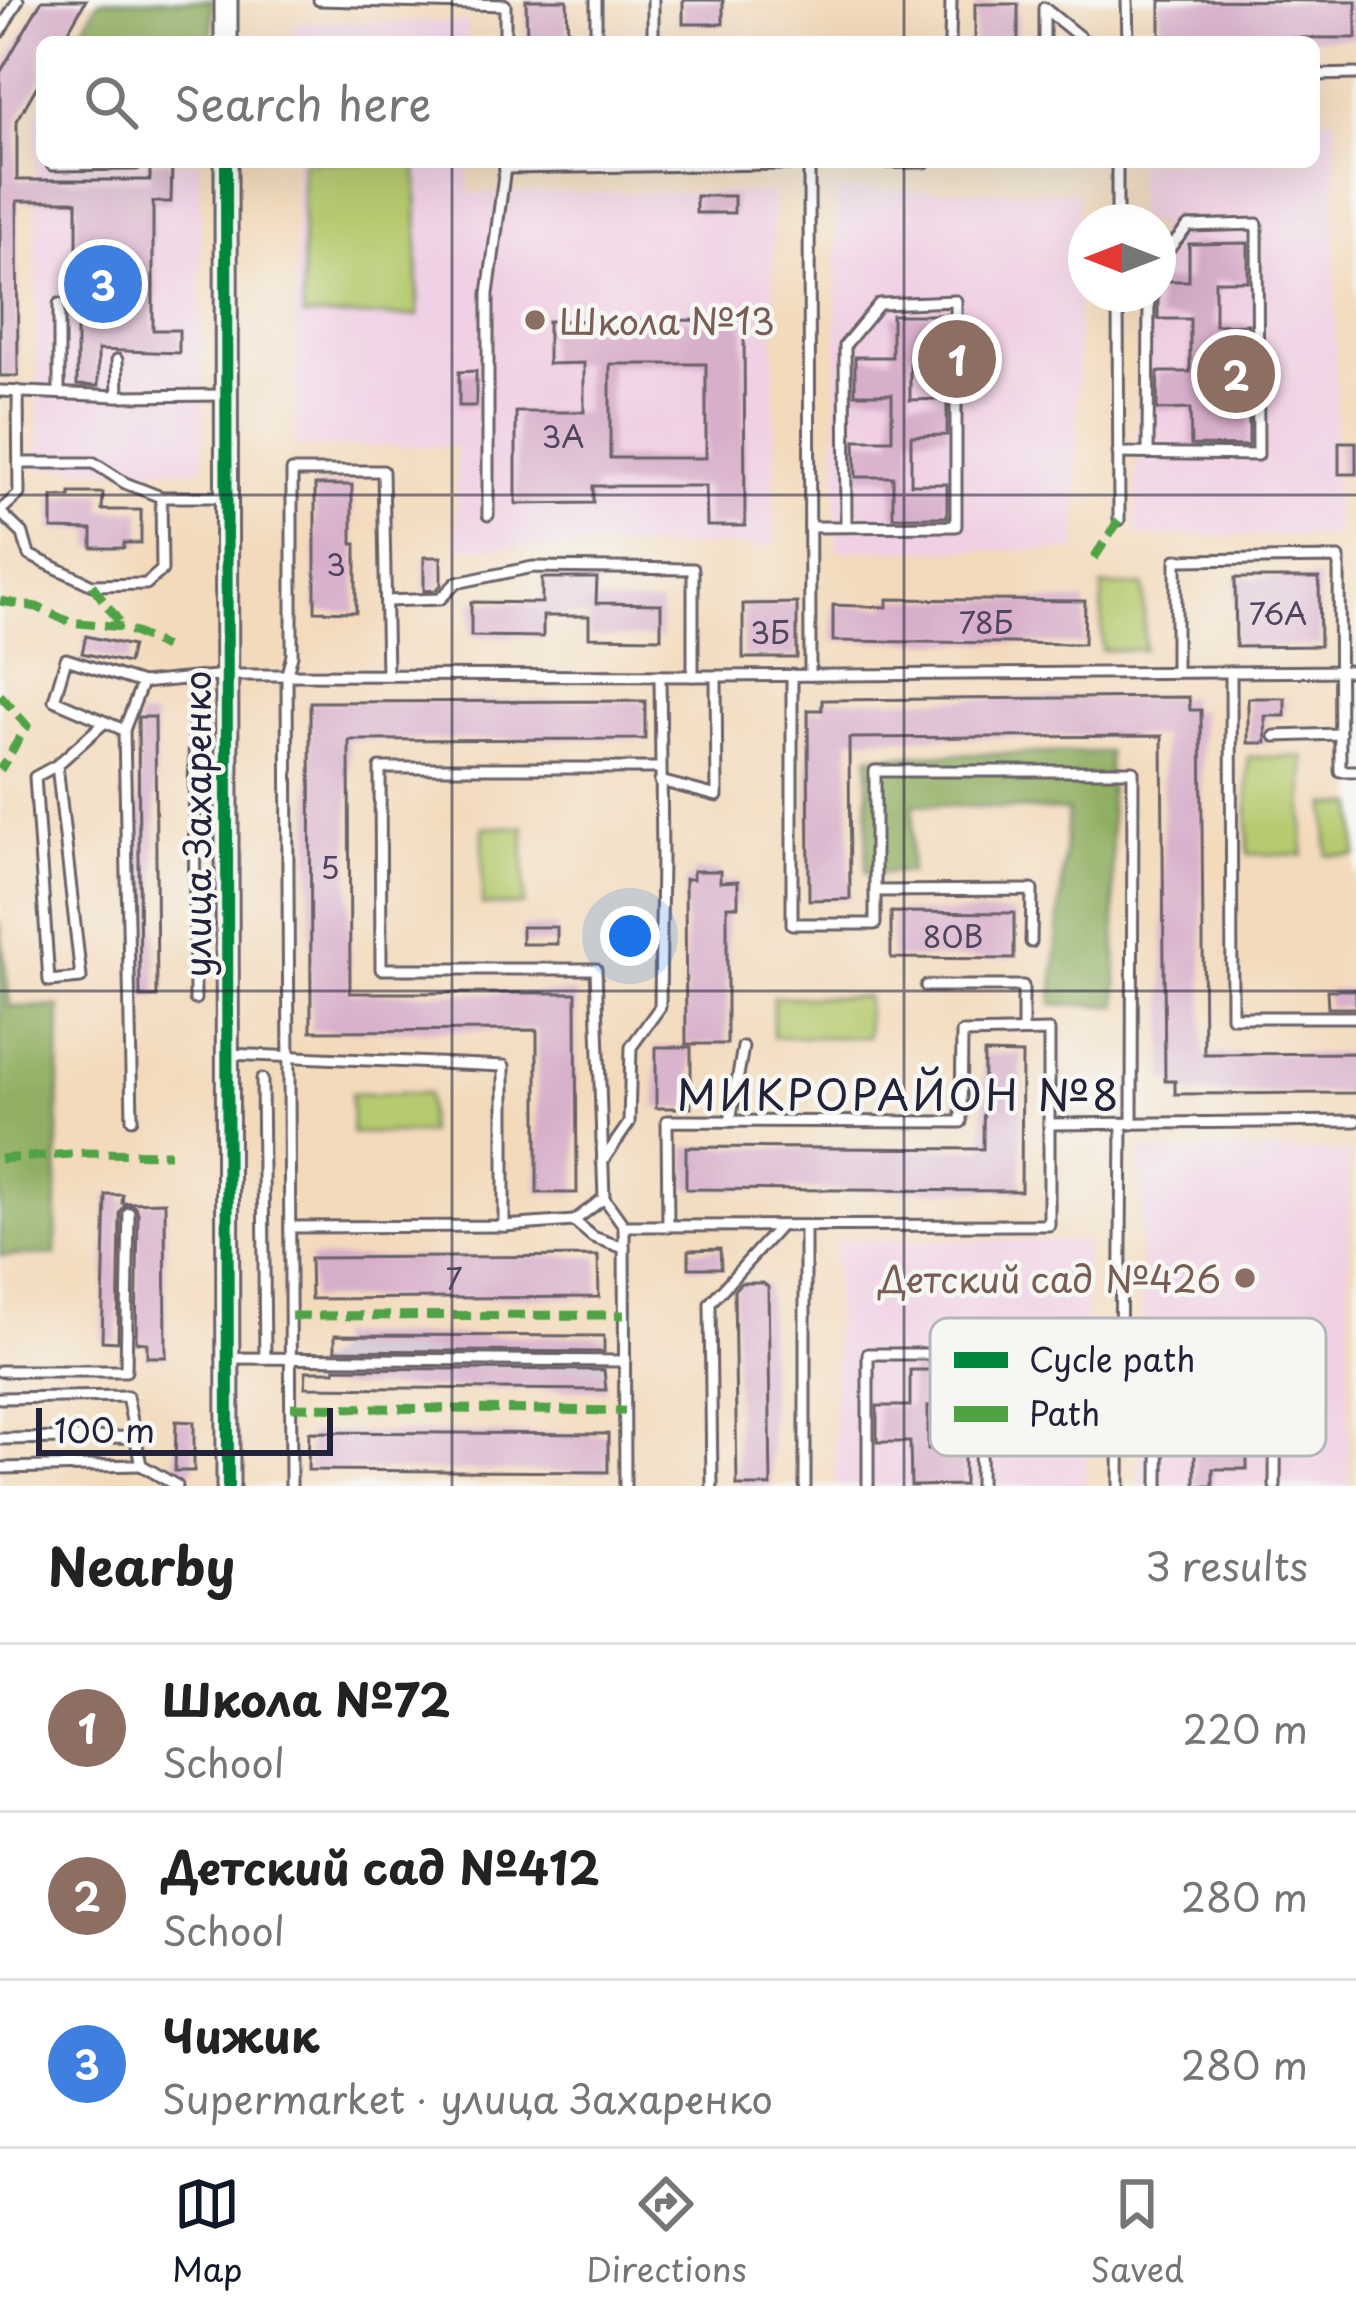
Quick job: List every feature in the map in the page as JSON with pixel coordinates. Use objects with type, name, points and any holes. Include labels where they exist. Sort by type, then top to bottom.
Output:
[{"type":"street","points":[[226,36],[229,0]]},
{"type":"street","name":"улица Захаренко","points":[[226,168],[228,1486]]},
{"type":"lane","points":[[0,32],[18,0]]},
{"type":"lane","points":[[319,0],[505,4],[505,36]]},
{"type":"lane","points":[[596,0],[596,36]]},
{"type":"lane","points":[[653,0],[653,36]]},
{"type":"lane","points":[[950,36],[951,0]]},
{"type":"lane","points":[[1127,0],[1128,36]]},
{"type":"lane","points":[[1043,4],[1044,36]]},
{"type":"lane","points":[[1043,4],[1079,36]]},
{"type":"lane","points":[[1320,75],[1356,74]]},
{"type":"lane","points":[[488,514],[488,294],[505,168]]},
{"type":"lane","points":[[809,168],[810,675]]},
{"type":"lane","points":[[1117,168],[1117,204]]},
{"type":"lane","points":[[1118,453],[1258,455],[1257,224],[1188,226],[1176,240]]},
{"type":"lane","points":[[810,527],[956,526],[956,302],[879,304],[844,345],[846,526]]},
{"type":"lane","points":[[59,304],[59,392]]},
{"type":"lane","points":[[1118,312],[1119,520]]},
{"type":"lane","points":[[1148,453],[1149,312]]},
{"type":"lane","points":[[117,360],[118,396]]},
{"type":"lane","points":[[0,391],[227,395]]},
{"type":"lane","points":[[18,391],[19,494],[0,512],[22,534],[28,555],[92,585],[146,584],[162,570],[161,497]]},
{"type":"lane","points":[[19,464],[94,463],[125,483],[161,497],[225,497]]},
{"type":"lane","points":[[291,1486],[287,674],[292,655],[292,471],[383,472],[387,674]]},
{"type":"lane","points":[[1176,672],[1177,560],[1339,558],[1340,771],[1356,771]]},
{"type":"lane","points":[[387,601],[440,599],[456,584],[533,567],[693,569],[693,676]]},
{"type":"lane","points":[[124,730],[54,700],[66,658],[142,682],[226,674],[1356,671]]},
{"type":"lane","points":[[1232,672],[1232,1017],[1356,1017]]},
{"type":"lane","points":[[792,675],[792,924],[875,924],[875,771],[1133,771],[1123,1318]]},
{"type":"lane","points":[[602,1162],[629,1123],[631,1047],[660,1007],[660,676]]},
{"type":"lane","points":[[660,781],[717,796],[716,676]]},
{"type":"lane","points":[[194,679],[195,998]]},
{"type":"lane","points":[[132,1119],[124,730],[142,682]]},
{"type":"lane","points":[[58,765],[81,978],[49,981],[35,777],[58,765],[104,724]]},
{"type":"lane","points":[[1275,736],[1340,734]]},
{"type":"lane","points":[[625,1486],[624,1226],[604,1198],[596,969],[380,969],[380,768],[660,768]]},
{"type":"lane","points":[[875,891],[1032,890],[1031,942]]},
{"type":"lane","points":[[926,986],[1023,986],[1023,1031]]},
{"type":"lane","points":[[624,1226],[668,1226],[780,1226],[805,1226],[1049,1225],[1049,1031],[962,1033],[961,1122],[667,1121],[668,1226]]},
{"type":"lane","points":[[730,1121],[743,1047]]},
{"type":"lane","points":[[227,1054],[504,1066],[504,1226]]},
{"type":"lane","points":[[262,1079],[265,1358]]},
{"type":"lane","points":[[1049,1124],[1356,1121]]},
{"type":"lane","points":[[290,1227],[574,1221],[604,1198]]},
{"type":"lane","points":[[129,1214],[127,1396],[141,1465]]},
{"type":"lane","points":[[574,1221],[593,1237],[624,1248]]},
{"type":"lane","points":[[712,1486],[710,1303],[780,1226]]},
{"type":"lane","points":[[805,1226],[806,1486]]},
{"type":"lane","points":[[868,1486],[868,1354],[930,1354]]},
{"type":"lane","points":[[228,1358],[625,1361]]},
{"type":"lane","points":[[0,1372],[126,1370]]},
{"type":"lane","points":[[0,1398],[127,1396]]},
{"type":"lane","points":[[0,1439],[135,1437]]},
{"type":"lane","points":[[1120,1486],[1121,1456]]},
{"type":"lane","points":[[1275,1456],[1275,1486]]},
{"type":"lane","points":[[0,1468],[141,1465],[177,1486]]},
{"type":"shaded area","points":[[294,22],[467,22],[467,36],[294,36]]},
{"type":"shaded area","points":[[35,117],[36,168],[200,168],[203,469],[38,468]]},
{"type":"shaded area","points":[[1320,117],[1336,117],[1335,536],[1136,536],[1137,312],[1176,312],[1176,204],[1137,204],[1137,168],[1320,168]]},
{"type":"shaded area","name":"Школа №13","points":[[295,168],[468,168],[469,193],[773,192],[775,546],[457,548],[456,446],[296,447]]},
{"type":"shaded area","points":[[837,190],[1078,191],[1078,204],[1068,204],[1068,312],[1078,312],[1077,550],[836,550]]},
{"type":"shaded area","name":"Детский сад №426","points":[[1141,1151],[1349,1151],[1349,1486],[1140,1486],[1140,1456],[1326,1456],[1326,1318],[1141,1318]]},
{"type":"shaded area","points":[[835,1240],[1086,1241],[1086,1318],[930,1318],[930,1456],[1086,1456],[1086,1486],[835,1486]]},
{"type":"shaded area","points":[[335,1335],[604,1336],[606,1390],[305,1387],[306,1371],[335,1351]]},
{"type":"green space","points":[[99,0],[212,0],[212,36],[79,36]]},
{"type":"green space","points":[[302,168],[417,168],[418,316],[303,316]]},
{"type":"green space","points":[[1102,586],[1144,586],[1144,650],[1102,650]]},
{"type":"green space","points":[[1108,752],[1118,1006],[1052,1004],[1068,811],[914,804],[910,872],[866,873],[869,756]]},
{"type":"green space","points":[[1248,757],[1304,757],[1303,855],[1248,854]]},
{"type":"green space","points":[[1327,805],[1356,805],[1356,856],[1327,855]]},
{"type":"green space","points":[[483,827],[524,827],[524,905],[482,905]]},
{"type":"green space","points":[[0,921],[10,1007],[60,1007],[56,1255],[0,1256]]},
{"type":"green space","points":[[773,997],[867,997],[867,1037],[773,1037]]},
{"type":"green space","points":[[428,1093],[428,1133],[352,1133],[351,1094]]},
{"type":"building","points":[[42,0],[86,0],[65,36],[36,36],[36,88],[17,121],[17,180],[150,180],[150,168],[172,168],[171,202],[153,202],[153,330],[179,330],[179,353],[98,350],[98,386],[77,385],[77,202],[17,201],[18,376],[0,376],[0,73]]},
{"type":"building","points":[[526,0],[567,0],[568,36],[527,36]]},
{"type":"building","points":[[683,0],[723,0],[723,24],[683,24]]},
{"type":"building","points":[[1160,0],[1356,1],[1356,38],[1160,36]]},
{"type":"building","points":[[975,4],[1018,4],[1018,36],[975,36]]},
{"type":"building","points":[[696,196],[734,196],[734,213],[696,213]]},
{"type":"building","points":[[1248,243],[1248,281],[1215,281],[1215,325],[1248,324],[1249,362],[1215,362],[1216,409],[1249,409],[1249,446],[1191,445],[1190,409],[1157,410],[1158,372],[1190,372],[1190,319],[1158,319],[1158,312],[1176,312],[1176,281],[1189,281],[1189,244]]},
{"type":"building","points":[[892,315],[946,315],[947,351],[910,351],[910,400],[947,399],[947,435],[911,436],[911,484],[947,484],[947,517],[893,517],[893,477],[856,477],[855,440],[892,440],[892,394],[855,394],[855,357],[892,357]]},
{"type":"building","points":[[744,320],[745,526],[707,526],[706,486],[593,486],[593,503],[516,504],[516,412],[584,412],[584,363],[548,364],[548,321]],"holes":[[[610,364],[706,364],[706,458],[610,458]]]},
{"type":"building","points":[[476,371],[476,406],[459,406],[459,372]]},
{"type":"building","points":[[1339,442],[1356,442],[1356,474],[1339,474]]},
{"type":"building","points":[[315,485],[352,485],[356,612],[315,611]]},
{"type":"building","points":[[70,493],[103,493],[102,510],[141,510],[141,543],[92,548],[92,530],[52,529],[52,497],[70,497]]},
{"type":"building","points":[[424,557],[441,557],[441,585],[436,590],[424,591]]},
{"type":"building","points":[[542,578],[597,578],[596,603],[661,604],[661,638],[589,637],[589,616],[543,616],[543,637],[471,636],[471,602],[542,603]]},
{"type":"building","points":[[1235,578],[1319,578],[1320,646],[1236,647]]},
{"type":"building","points":[[887,599],[1085,601],[1084,644],[833,641],[833,605],[887,607]]},
{"type":"building","points":[[797,603],[797,658],[743,658],[743,604]]},
{"type":"building","points":[[86,636],[132,646],[128,663],[82,653]]},
{"type":"building","points":[[1189,697],[1190,710],[1201,710],[1204,1054],[1356,1053],[1356,1093],[1175,1094],[1175,1081],[1165,1081],[1162,736],[849,738],[850,899],[809,900],[808,710],[822,710],[822,700]]},
{"type":"building","points":[[1248,698],[1285,698],[1285,716],[1265,716],[1266,743],[1248,743]]},
{"type":"building","points":[[645,701],[645,739],[349,740],[350,993],[576,993],[577,1193],[537,1193],[537,1030],[311,1031],[310,702]]},
{"type":"building","points":[[138,717],[155,717],[157,997],[140,997]]},
{"type":"building","points":[[693,871],[720,871],[720,882],[738,881],[738,906],[727,906],[727,1044],[686,1044],[685,879],[693,879]]},
{"type":"building","points":[[891,912],[1014,913],[1014,959],[891,958]]},
{"type":"building","points":[[522,927],[557,927],[557,944],[522,944]]},
{"type":"building","points":[[1327,990],[1356,990],[1356,1008],[1328,1008]]},
{"type":"building","points":[[656,1047],[691,1047],[691,1108],[656,1108]]},
{"type":"building","points":[[984,1053],[1022,1054],[1021,1191],[686,1189],[686,1147],[983,1149]]},
{"type":"building","points":[[106,1195],[123,1195],[122,1203],[165,1202],[166,1357],[147,1357],[147,1343],[136,1342],[138,1213],[130,1204],[120,1213],[118,1342],[102,1341]]},
{"type":"building","points":[[720,1249],[721,1268],[689,1268],[689,1250]]},
{"type":"building","points":[[598,1256],[599,1297],[311,1299],[310,1258]]},
{"type":"building","points":[[741,1283],[768,1287],[771,1486],[737,1486],[734,1290]]},
{"type":"building","points":[[335,1335],[604,1336],[604,1352],[335,1350]]},
{"type":"building","points":[[604,1370],[606,1390],[305,1387],[306,1371]]},
{"type":"building","points":[[910,1370],[930,1370],[930,1456],[964,1456],[964,1485],[911,1486],[910,1442],[877,1442],[877,1406],[910,1406]]},
{"type":"building","points":[[176,1421],[194,1422],[194,1471],[175,1471]]},
{"type":"building","points":[[309,1432],[608,1434],[608,1472],[308,1470]]},
{"type":"building","points":[[1195,1456],[1247,1456],[1247,1469],[1213,1469],[1213,1486],[1195,1486]]},
{"type":"marked path","points":[[1094,558],[1119,520]]},
{"type":"marked path","points":[[92,585],[123,627]]},
{"type":"marked path","points":[[0,601],[37,607],[69,622],[123,627],[165,647]]},
{"type":"marked path","points":[[0,695],[27,726],[0,770]]},
{"type":"marked path","points":[[0,1159],[170,1154]]},
{"type":"marked path","points":[[291,1316],[624,1315]]},
{"type":"marked path","points":[[291,1407],[625,1411]]},
{"type":"cycle path","points":[[226,168],[228,1486]]},
{"type":"place","name":"Чижик","points":[[103,284]]},
{"type":"place","name":"Школа №13","points":[[535,320]]},
{"type":"place","name":"Школа №72","points":[[957,359]]},
{"type":"place","name":"Детский сад №412","points":[[1236,374]]},
{"type":"place","name":"Детский сад №426","points":[[1245,1278]]},
{"type":"district","name":"МИКРОРАЙОН №8","points":[[899,1093]]}]
